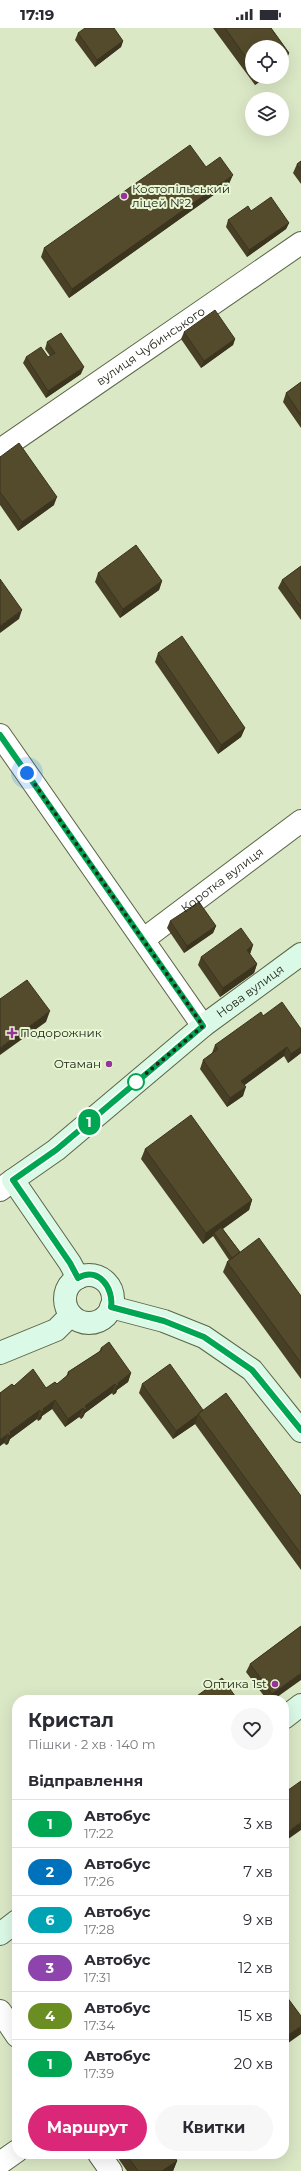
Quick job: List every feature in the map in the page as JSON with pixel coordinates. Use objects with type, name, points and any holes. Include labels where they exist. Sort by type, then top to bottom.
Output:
[{"type":"street","name":"вулиця Чубинського","points":[[0,450],[301,243]]},
{"type":"street","points":[[0,735],[144,939],[203,1026]]},
{"type":"street","name":"Коротка вулиця","points":[[144,939],[301,821]]},
{"type":"street","name":"Нова вулиця","points":[[78,1278],[70,1263],[7,1185],[56,1150],[203,1026],[301,954]]},
{"type":"street","points":[[88,1275],[102,1280],[111,1291],[111,1307],[108,1314],[94,1323],[85,1323],[71,1315],[66,1308],[66,1293],[69,1286],[78,1278],[88,1275]]},
{"type":"street","points":[[111,1307],[164,1321],[204,1337],[252,1370],[301,1430]]},
{"type":"street","points":[[0,1353],[56,1330],[71,1315]]},
{"type":"street","points":[[289,1714],[301,1705]]},
{"type":"street","points":[[0,1934],[12,1925]]},
{"type":"street","points":[[0,2012],[12,2029]]},
{"type":"street","points":[[0,2163],[12,2155]]},
{"type":"street","points":[[103,2159],[111,2171]]},
{"type":"building","points":[[85,28],[114,28],[123,41],[97,60],[78,33]]},
{"type":"building","points":[[225,28],[271,28],[280,40],[245,40],[245,56]]},
{"type":"building","points":[[190,145],[206,167],[220,157],[233,175],[72,289],[44,248]]},
{"type":"building","points":[[301,161],[301,170],[297,164]]},
{"type":"building","points":[[271,197],[289,223],[249,250],[228,220],[248,206],[251,211]]},
{"type":"building","points":[[215,310],[235,339],[204,361],[184,332]]},
{"type":"building","points":[[61,333],[84,367],[48,391],[26,357],[41,347],[48,357],[55,353],[47,342]]},
{"type":"building","points":[[301,382],[301,415],[286,393]]},
{"type":"building","points":[[19,443],[57,497],[22,522],[0,492],[0,457]]},
{"type":"building","points":[[136,545],[162,581],[123,609],[98,573]]},
{"type":"building","points":[[301,566],[301,607],[282,580]]},
{"type":"building","points":[[0,579],[22,610],[0,626]]},
{"type":"building","points":[[182,636],[245,728],[221,745],[158,653]]},
{"type":"building","points":[[199,902],[216,926],[187,946],[170,921]]},
{"type":"building","points":[[241,928],[253,945],[247,950],[257,964],[223,988],[201,957]]},
{"type":"building","points":[[27,980],[50,1011],[0,1048],[0,999]]},
{"type":"building","points":[[282,1002],[301,1029],[301,1047],[291,1054],[287,1047],[241,1081],[246,1087],[230,1098],[203,1060],[218,1049],[215,1045],[261,1012],[263,1016]]},
{"type":"building","points":[[191,1115],[252,1200],[206,1233],[145,1149]]},
{"type":"building","points":[[221,1227],[240,1252],[232,1258],[214,1233]]},
{"type":"building","points":[[259,1238],[301,1296],[301,1363],[227,1262]]},
{"type":"building","points":[[109,1342],[131,1373],[118,1383],[119,1385],[117,1386],[115,1384],[85,1406],[87,1409],[84,1410],[83,1408],[68,1419],[55,1400],[43,1409],[44,1411],[41,1412],[40,1410],[10,1432],[11,1435],[9,1436],[8,1434],[0,1440],[0,1393],[12,1384],[14,1386],[33,1369],[46,1388],[55,1382],[57,1384],[69,1374],[68,1372],[102,1350],[101,1348]]},
{"type":"building","points":[[170,1364],[203,1410],[176,1431],[142,1384]]},
{"type":"building","points":[[226,1393],[301,1496],[301,1554],[198,1414]]},
{"type":"building","points":[[301,1626],[301,1673],[272,1694],[250,1664]]},
{"type":"building","points":[[222,1678],[234,1695],[198,1695]]},
{"type":"building","points":[[301,1781],[301,1822],[289,1831],[289,1789]]},
{"type":"building","points":[[289,2000],[301,2016],[301,2026],[289,2034]]},
{"type":"building","points":[[130,2159],[176,2159],[177,2161],[162,2171],[138,2171]]},
{"type":"bus line","name":"1","points":[[0,735],[144,939],[203,1026],[56,1150],[13,1180],[70,1263],[78,1278],[88,1275],[96,1276],[108,1285],[111,1291],[111,1307],[164,1321],[204,1337],[252,1370],[301,1430]]},
{"type":"place","name":"Костопільський ліцей №2","points":[[124,196]]},
{"type":"place","name":"Подорожник","points":[[12,1033]]},
{"type":"place","name":"Отаман","points":[[109,1064]]},
{"type":"place","name":"Оптика 1st","points":[[275,1684]]},
{"type":"route","points":[[27,773],[144,939],[203,1026],[135,1083],[136,1082]]}]
